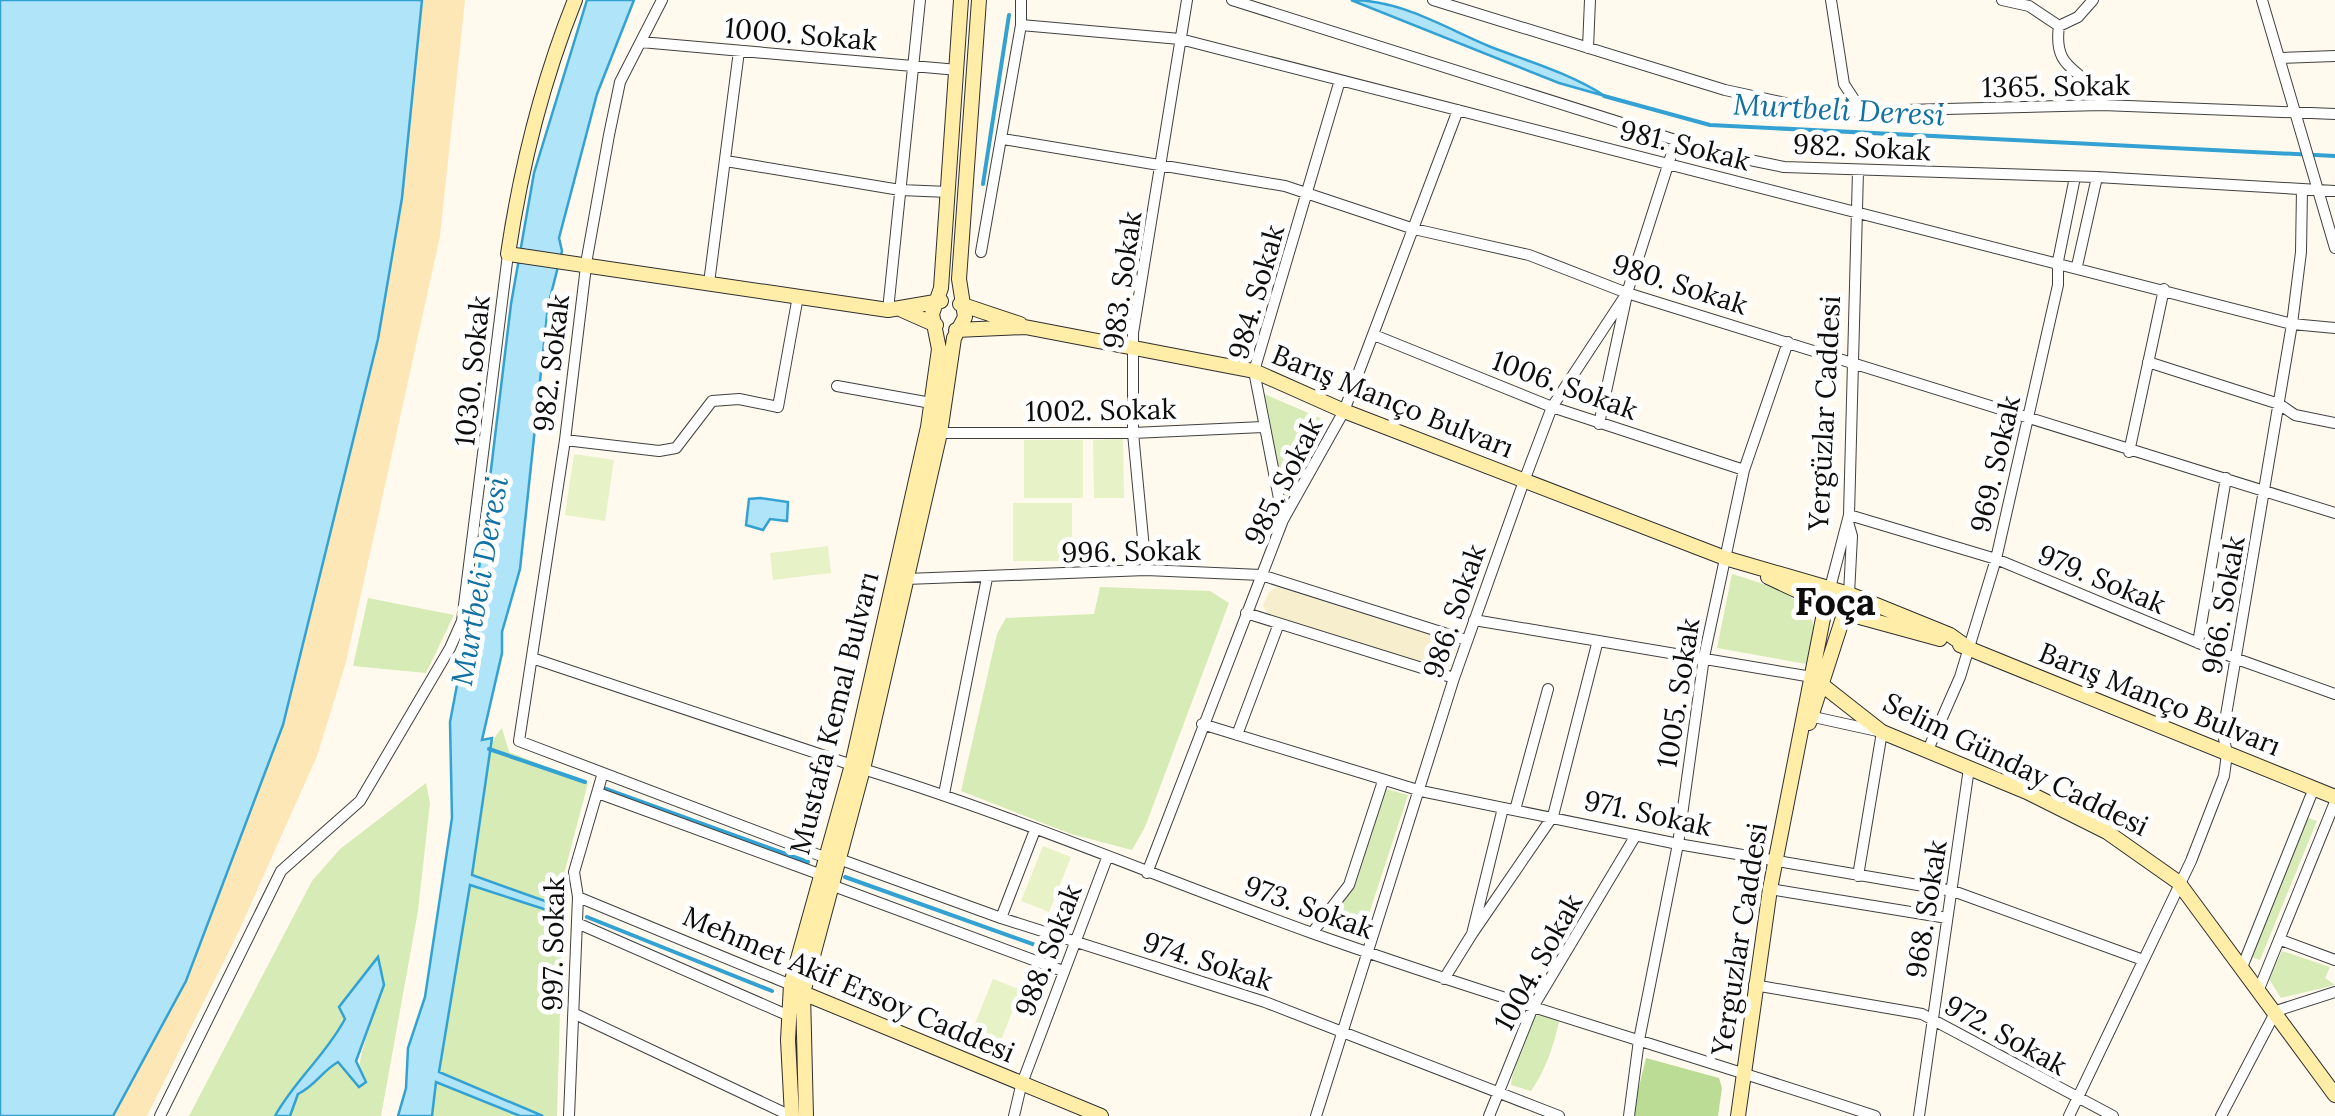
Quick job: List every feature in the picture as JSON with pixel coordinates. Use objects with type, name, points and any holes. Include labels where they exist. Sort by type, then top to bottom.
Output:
[{"type":"main road","points":[[575,0],[548,72],[527,149],[508,254],[895,310],[946,331],[958,328],[965,317],[959,278],[979,0]]},
{"type":"main road","points":[[935,324],[933,311],[938,303],[949,192],[961,0]]},
{"type":"main road","points":[[895,310],[950,299],[962,305]]},
{"type":"main road","name":"Barış Manço Bulvarı","points":[[962,305],[1025,327],[1133,345],[1254,372],[1344,411],[1728,559],[1845,613],[1967,648],[2335,799]]},
{"type":"main road","name":"Mustafa Kemal Bulvarı","points":[[858,767],[931,403],[940,348],[935,324]]},
{"type":"main road","name":"Barış Manço Bulvarı","points":[[958,328],[1025,327]]},
{"type":"main road","name":"Mustafa Kemal Bulvarı","points":[[792,1116],[788,1015],[906,580],[940,433],[958,328]]},
{"type":"main road","name":"Barış Manço Bulvarı","points":[[1728,559],[1849,594],[1950,635],[1967,648]]},
{"type":"main road","name":"Yergüzlar Caddesi","points":[[1792,770],[1817,681],[1830,588]]},
{"type":"main road","points":[[1817,681],[1849,594]]},
{"type":"main road","name":"Selim Günday Caddesi","points":[[1817,681],[1882,732],[1970,768],[2106,832],[2178,882],[2335,1095]]},
{"type":"main road","name":"Yerguzlar Caddesi","points":[[1738,1116],[1754,985],[1792,770]]},
{"type":"main road","name":"Mustafa Kemal Bulvarı","points":[[797,988],[806,1116]]},
{"type":"main road","name":"Mehmet Akif Ersoy Caddesi","points":[[797,988],[1021,1086],[1101,1116]]},
{"type":"street","name":"982. Sokak","points":[[518,741],[565,440],[586,266],[620,82],[662,0]]},
{"type":"street","points":[[895,310],[900,190],[920,0]]},
{"type":"street","points":[[982,252],[1021,25],[1021,0]]},
{"type":"street","name":"983. Sokak","points":[[1146,570],[1133,433],[1133,345],[1187,0]]},
{"type":"street","name":"982. Sokak","points":[[1232,0],[1754,162],[1858,171],[2097,176],[2335,191]]},
{"type":"street","name":"1365. Sokak","points":[[1434,0],[1780,104],[1827,112],[2102,105],[2335,114]]},
{"type":"street","points":[[1588,48],[1590,0]]},
{"type":"street","points":[[1831,0],[1844,84],[1861,110]]},
{"type":"street","points":[[2002,0],[2029,6],[2059,26]]},
{"type":"street","points":[[2059,26],[2078,17],[2094,0]]},
{"type":"street","points":[[2262,0],[2335,248]]},
{"type":"street","name":"981. Sokak","points":[[1021,25],[1180,39],[2292,324],[2335,328]]},
{"type":"street","points":[[2059,26],[2056,47],[2062,63],[2095,86],[2102,105]]},
{"type":"street","name":"1000. Sokak","points":[[641,42],[958,70]]},
{"type":"street","points":[[709,283],[740,52]]},
{"type":"street","points":[[2282,58],[2335,56]]},
{"type":"street","name":"984. Sokak","points":[[1284,520],[1254,372],[1340,80]]},
{"type":"street","name":"985. Sokak","points":[[1147,873],[1284,520],[1344,411],[1458,110]]},
{"type":"street","name":"980. Sokak","points":[[1002,139],[1309,192],[1414,229],[1529,255],[1627,293],[2335,513]]},
{"type":"street","name":"986. Sokak","points":[[1316,1116],[1466,640],[1524,481],[1552,407],[1627,293],[1676,140]]},
{"type":"street","points":[[726,161],[900,190],[949,192]]},
{"type":"street","name":"Yergüzlar Caddesi","points":[[1830,588],[1848,518],[1858,171]]},
{"type":"street","points":[[2077,266],[2097,176]]},
{"type":"street","name":"969. Sokak","points":[[1926,752],[1960,677],[1996,559],[2010,480],[2028,420],[2058,285],[2058,262],[2075,177]]},
{"type":"street","name":"966. Sokak","points":[[2069,1116],[2224,776],[2227,754],[2223,733],[2292,324],[2301,252],[2302,189]]},
{"type":"street","name":"1030. Sokak","points":[[160,1116],[282,871],[360,801],[440,666],[462,621],[508,254]]},
{"type":"street","points":[[2129,452],[2164,289]]},
{"type":"street","points":[[1599,424],[1627,293]]},
{"type":"street","points":[[565,440],[659,450],[676,448],[712,401],[739,400],[778,406],[798,296]]},
{"type":"street","name":"1006. Sokak","points":[[1374,335],[1552,407],[1744,470]]},
{"type":"street","name":"1005. Sokak","points":[[1629,1116],[1639,1040],[1678,844],[1704,657],[1744,470],[1788,342]]},
{"type":"street","points":[[2148,362],[2280,404],[2295,414],[2335,423]]},
{"type":"street","points":[[837,386],[931,403]]},
{"type":"street","name":"1002. Sokak","points":[[940,433],[1133,433],[1264,427]]},
{"type":"street","points":[[2198,643],[2226,478]]},
{"type":"street","points":[[1848,518],[1852,536],[1849,594]]},
{"type":"street","name":"979. Sokak","points":[[1848,518],[1996,559],[2237,660],[2335,694]]},
{"type":"street","name":"996. Sokak","points":[[906,580],[1146,570],[1261,575],[1466,640]]},
{"type":"street","points":[[944,794],[987,578]]},
{"type":"street","points":[[1246,613],[1454,678]]},
{"type":"street","points":[[1474,620],[1597,644],[1704,657],[1817,681]]},
{"type":"street","points":[[1236,736],[1278,626]]},
{"type":"street","points":[[1444,978],[1553,816],[1597,644]]},
{"type":"street","name":"973. Sokak","points":[[532,658],[944,794],[1147,873],[1444,978],[1848,1112],[1875,1116]]},
{"type":"street","points":[[1472,934],[1548,689]]},
{"type":"street","points":[[1808,715],[1882,732],[1858,876]]},
{"type":"street","name":"971. Sokak","points":[[1202,724],[1421,791],[1678,844],[1952,891],[2142,960]]},
{"type":"street","name":"974. Sokak","points":[[518,741],[602,776],[1001,918],[1248,996],[1559,1116]]},
{"type":"street","name":"968. Sokak","points":[[1919,1116],[1970,768]]},
{"type":"street","name":"997. Sokak","points":[[570,1116],[578,897],[574,872],[602,776]]},
{"type":"street","points":[[1312,932],[1349,885],[1384,781]]},
{"type":"street","points":[[2242,970],[2314,788]]},
{"type":"street","points":[[598,793],[1062,972]]},
{"type":"street","points":[[2259,989],[2335,799]]},
{"type":"street","points":[[1001,918],[1035,830]]},
{"type":"street","name":"1004. Sokak","points":[[1489,1116],[1533,1007],[1636,835]]},
{"type":"street","name":"988. Sokak","points":[[1014,1116],[1062,972],[1107,858]]},
{"type":"street","points":[[1770,889],[1947,918]]},
{"type":"street","name":"Mehmet Akif Ersoy Caddesi","points":[[578,897],[797,988]]},
{"type":"street","points":[[577,923],[788,1015]]},
{"type":"street","points":[[2281,940],[2335,960]]},
{"type":"street","name":"972. Sokak","points":[[1754,985],[1932,1018],[2113,1116]]},
{"type":"street","points":[[2221,1116],[2276,1012],[2335,992]]},
{"type":"street","points":[[575,1014],[792,1116]]},
{"type":"shaded area","points":[[1277,587],[1451,642],[1457,648],[1449,667],[1441,669],[1268,615],[1263,606],[1269,592]]},
{"type":"green space","points":[[1262,393],[1327,421],[1285,501]]},
{"type":"green space","points":[[1123,439],[1124,498],[1094,498],[1093,440]]},
{"type":"green space","points":[[1024,440],[1083,440],[1083,498],[1024,498]]},
{"type":"green space","points":[[574,454],[614,460],[605,521],[565,515]]},
{"type":"green space","points":[[1013,503],[1072,503],[1072,561],[1013,561]]},
{"type":"green space","points":[[828,546],[831,573],[773,580],[770,553]]},
{"type":"green space","points":[[1732,574],[1791,597],[1809,614],[1813,633],[1806,664],[1717,648]]},
{"type":"green space","points":[[1100,587],[1210,591],[1229,603],[1145,827],[1132,850],[1071,834],[961,791],[997,634],[1006,618],[1094,614]]},
{"type":"green space","points":[[368,598],[454,615],[426,673],[353,666]]},
{"type":"green space","points":[[502,728],[509,752],[588,783],[564,874],[557,1116],[543,1116],[439,1072],[470,884],[556,912],[555,905],[472,876],[482,776],[493,740]]},
{"type":"green space","points":[[426,783],[430,803],[418,911],[381,1116],[290,1116],[298,1094],[338,1062],[359,1087],[362,1054],[379,991],[377,958],[339,1007],[345,1019],[337,1033],[275,1116],[189,1116],[312,881],[340,849]]},
{"type":"green space","points":[[1386,789],[1408,795],[1360,941],[1325,929],[1357,880]]},
{"type":"green space","points":[[2308,818],[2317,821],[2260,960],[2251,957]]},
{"type":"green space","points":[[1043,846],[1071,857],[1049,912],[1021,901]]},
{"type":"green space","points":[[2282,951],[2330,967],[2325,978],[2335,985],[2281,998],[2269,979]]},
{"type":"green space","points":[[993,979],[1021,990],[999,1045],[971,1033]]},
{"type":"green space","points":[[1544,1012],[1559,1021],[1545,1067],[1531,1091],[1511,1085],[1529,1020]]},
{"type":"green space","points":[[1646,1058],[1719,1078],[1722,1088],[1718,1116],[1632,1116]]},
{"type":"green space","points":[[435,1082],[520,1116],[432,1116]]},
{"type":"sand","points":[[422,0],[465,0],[440,236],[346,662],[317,756],[237,935],[147,1116],[113,1116],[186,981],[283,725],[378,339],[402,198]]},
{"type":"water","points":[[0,0],[422,0],[402,198],[378,339],[283,725],[186,981],[113,1116],[0,1116]]},
{"type":"water","points":[[587,0],[634,0],[597,94],[559,238],[562,251],[548,306],[520,569],[502,632],[502,653],[482,740],[492,738],[472,875],[556,905],[556,913],[470,885],[439,1072],[543,1116],[520,1116],[436,1082],[432,1116],[398,1116],[406,1088],[408,1048],[425,997],[452,818],[450,722],[479,569],[511,304],[534,173]]},
{"type":"water","points":[[1351,0],[1388,5],[1423,16],[1563,74],[1605,96],[1559,83]]},
{"type":"water","points":[[749,499],[788,502],[787,521],[770,519],[763,530],[746,525]]},
{"type":"water","points":[[378,957],[384,985],[356,1061],[366,1082],[359,1087],[338,1062],[298,1094],[290,1116],[275,1116],[337,1032],[345,1019],[339,1007]]},
{"type":"waterway","points":[[983,184],[1009,15]]},
{"type":"waterway","name":"Murtbeli Deresi","points":[[1604,96],[1710,125],[2335,156]]},
{"type":"waterway","points":[[489,749],[585,782]]},
{"type":"waterway","points":[[603,788],[808,862]]},
{"type":"waterway","points":[[845,877],[1052,951]]},
{"type":"waterway","points":[[587,917],[772,991]]},
{"type":"district","name":"Foça","points":[[1835,601]]}]
